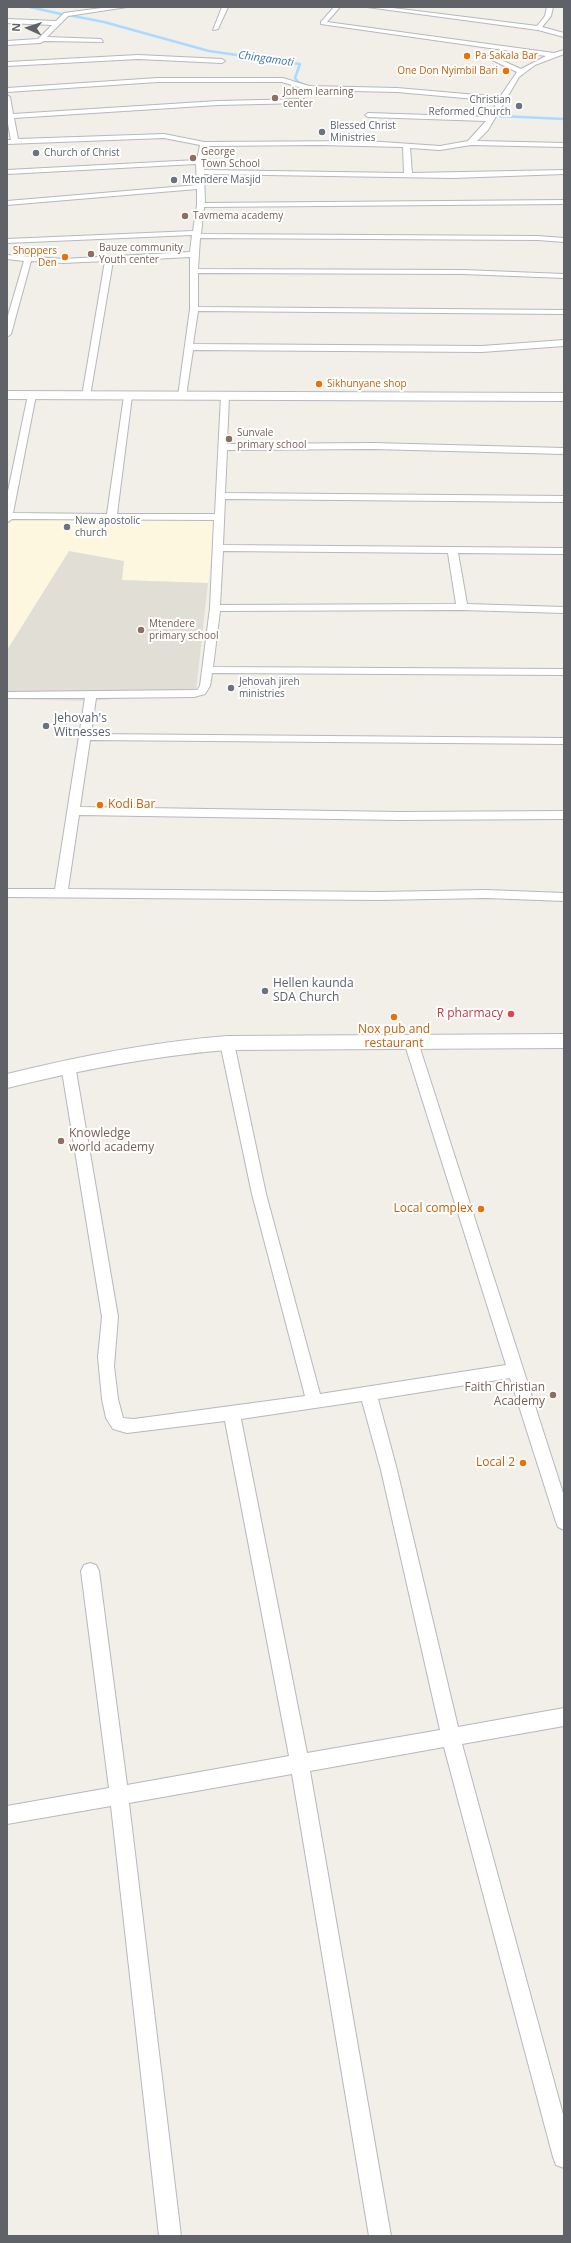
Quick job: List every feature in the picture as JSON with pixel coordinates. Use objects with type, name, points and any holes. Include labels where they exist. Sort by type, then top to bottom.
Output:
[{"type":"main road","points":[[7,395],[564,397]]},
{"type":"main road","points":[[7,1081],[68,1065],[151,1050],[227,1043],[564,1041]]},
{"type":"street","points":[[44,39],[56,23],[70,12],[124,7]]},
{"type":"street","points":[[215,30],[225,7]]},
{"type":"street","points":[[337,7],[323,23],[554,55]]},
{"type":"street","points":[[370,7],[407,9],[538,28],[564,35]]},
{"type":"street","points":[[538,28],[548,17],[550,7]]},
{"type":"street","points":[[7,21],[56,23]]},
{"type":"street","points":[[7,43],[36,42],[44,39],[101,41]]},
{"type":"street","points":[[471,144],[484,130],[521,71],[554,55],[564,52]]},
{"type":"street","points":[[7,64],[138,57],[222,61]]},
{"type":"street","points":[[490,57],[521,71]]},
{"type":"street","points":[[7,90],[158,80],[283,80],[308,88],[397,90],[503,99]]},
{"type":"street","points":[[7,97],[11,142],[164,136],[204,144],[392,144],[446,149],[471,144],[564,145]]},
{"type":"street","points":[[9,116],[218,103],[304,101]]},
{"type":"street","points":[[368,115],[491,119]]},
{"type":"street","points":[[182,396],[194,309],[194,254],[201,205],[200,162],[204,144]]},
{"type":"street","points":[[406,146],[408,175]]},
{"type":"street","points":[[7,172],[200,162]]},
{"type":"street","points":[[200,172],[489,176],[564,172]]},
{"type":"street","points":[[7,203],[200,187]]},
{"type":"street","points":[[201,205],[564,202]]},
{"type":"street","points":[[7,241],[196,234],[523,238],[564,240]]},
{"type":"street","points":[[7,258],[63,261],[194,254]]},
{"type":"street","points":[[7,334],[28,259]]},
{"type":"street","points":[[86,396],[109,259]]},
{"type":"street","points":[[194,271],[455,272],[564,276]]},
{"type":"street","points":[[194,309],[504,310],[564,312]]},
{"type":"street","points":[[188,347],[482,349],[564,343]]},
{"type":"street","points":[[32,395],[8,517],[219,517]]},
{"type":"street","points":[[112,516],[128,396]]},
{"type":"street","points":[[7,695],[194,694],[201,692],[205,686],[209,670],[215,608],[225,396]]},
{"type":"street","points":[[222,447],[373,446],[564,451]]},
{"type":"street","points":[[220,496],[564,499]]},
{"type":"street","points":[[217,548],[564,551]]},
{"type":"street","points":[[453,550],[462,607]]},
{"type":"street","points":[[215,608],[462,607],[564,610]]},
{"type":"street","points":[[209,670],[564,672]]},
{"type":"street","points":[[60,893],[86,737],[91,694]]},
{"type":"street","points":[[86,737],[256,737],[564,741]]},
{"type":"street","points":[[74,811],[400,816],[564,815]]},
{"type":"street","points":[[7,893],[564,896]]},
{"type":"street","points":[[411,1042],[564,1522]]},
{"type":"street","points":[[227,1043],[259,1194],[314,1402]]},
{"type":"street","points":[[68,1065],[110,1317],[106,1350],[113,1416],[118,1424],[125,1427],[232,1414],[516,1370]]},
{"type":"street","points":[[368,1393],[389,1470],[451,1738],[564,2157]]},
{"type":"street","points":[[232,1414],[300,1764],[380,2236]]},
{"type":"street","points":[[90,1571],[119,1795],[170,2236]]},
{"type":"street","points":[[7,1814],[451,1738],[564,1717]]},
{"type":"shaded area","points":[[7,519],[216,519],[208,583],[122,580],[7,649]]},
{"type":"shaded area","points":[[69,551],[124,561],[122,580],[208,583],[196,691],[92,701],[7,699],[7,650]]},
{"type":"waterway","name":"Chingamoti","points":[[30,7],[61,14]]},
{"type":"waterway","name":"Chingamoti","points":[[68,15],[104,22],[209,51],[300,64],[295,78],[298,82],[309,87]]},
{"type":"waterway","name":"Chingamoti","points":[[502,103],[499,116],[564,119]]},
{"type":"place","name":"Pa Sakala Bar","points":[[467,56]]},
{"type":"place","name":"One Don Nyimbil Bari","points":[[506,71]]},
{"type":"place","name":"Johem learning center","points":[[275,98]]},
{"type":"place","name":"Christian Reformed Church","points":[[519,106]]},
{"type":"place","name":"Blessed Christ Ministries","points":[[322,132]]},
{"type":"place","name":"Church of Christ","points":[[36,153]]},
{"type":"place","name":"George Town School","points":[[193,158]]},
{"type":"place","name":"Mtendere Masjid","points":[[174,180]]},
{"type":"place","name":"Tavmema academy","points":[[185,216]]},
{"type":"place","name":"Bauze community Youth center","points":[[91,254]]},
{"type":"place","name":"Shoppers Den","points":[[65,257]]},
{"type":"place","name":"Sikhunyane shop","points":[[319,384]]},
{"type":"place","name":"Sunvale primary school","points":[[229,439]]},
{"type":"place","name":"New apostolic church","points":[[67,527]]},
{"type":"place","name":"Mtendere primary school","points":[[141,630]]},
{"type":"place","name":"Jehovah jireh ministries","points":[[231,688]]},
{"type":"place","name":"Jehovah's Witnesses","points":[[46,726]]},
{"type":"place","name":"Kodi Bar","points":[[100,805]]},
{"type":"place","name":"Hellen kaunda SDA Church","points":[[265,991]]},
{"type":"place","name":"R pharmacy","points":[[511,1014]]},
{"type":"place","name":"Nox pub and restaurant","points":[[394,1017]]},
{"type":"place","name":"Knowledge world academy","points":[[61,1141]]},
{"type":"place","name":"Local complex","points":[[481,1209]]},
{"type":"place","name":"Faith Christian Academy","points":[[553,1395]]},
{"type":"place","name":"Local 2","points":[[523,1463]]}]
